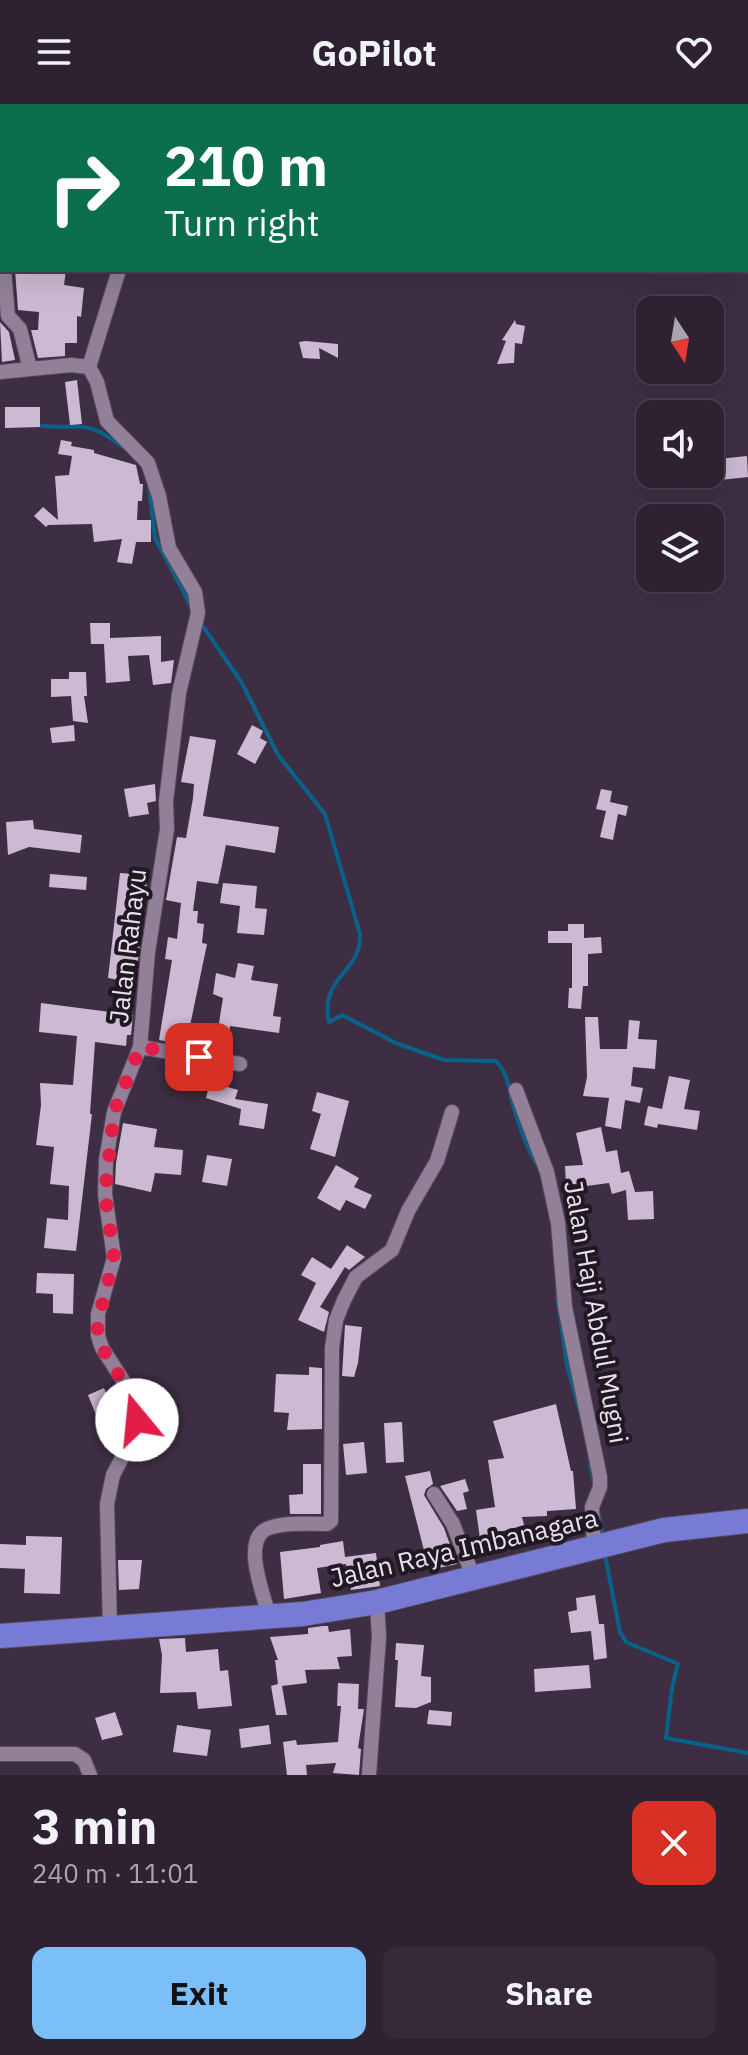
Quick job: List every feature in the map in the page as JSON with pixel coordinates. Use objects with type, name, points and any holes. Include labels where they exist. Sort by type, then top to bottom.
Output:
[{"type":"highway","name":"Jalan Raya Imbanagara","points":[[0,1636],[269,1616],[377,1602],[664,1530],[748,1521]]},
{"type":"street","points":[[4,272],[8,316],[20,329],[30,369]]},
{"type":"street","points":[[0,372],[71,365],[89,367],[118,272]]},
{"type":"street","name":"Jalan Rahayu","points":[[89,367],[97,382],[107,421],[148,463],[159,496],[169,548],[195,592],[197,618],[179,693],[166,801],[167,829],[148,952],[140,1047],[114,1112],[105,1194],[114,1258],[97,1326],[102,1348],[126,1385],[137,1412],[132,1439],[109,1485],[110,1628]]},
{"type":"street","points":[[140,1047],[240,1064]]},
{"type":"street","name":"Jalan Haji Abdul Mugni","points":[[516,1090],[547,1172],[558,1223],[565,1307],[600,1477],[600,1487],[592,1504],[601,1544]]},
{"type":"street","points":[[269,1616],[254,1552],[257,1537],[262,1531],[282,1525],[327,1524],[331,1521],[332,1348],[336,1320],[356,1277],[392,1250],[408,1211],[437,1161],[452,1112]]},
{"type":"street","points":[[434,1494],[453,1524],[474,1579]]},
{"type":"street","points":[[369,1775],[379,1637],[377,1602]]},
{"type":"street","points":[[0,1754],[75,1754],[84,1760],[90,1775]]},
{"type":"building","points":[[15,272],[66,272],[64,285],[84,288],[81,317],[77,316],[77,343],[65,343],[65,356],[38,358],[31,330],[38,330],[39,312],[18,310]]},
{"type":"building","points":[[515,320],[516,324],[525,326],[522,344],[515,343],[514,363],[497,364],[506,341],[502,340]]},
{"type":"building","points":[[0,322],[9,332],[15,360],[2,362]]},
{"type":"building","points":[[299,342],[338,344],[338,358],[319,348],[320,359],[303,358]]},
{"type":"building","points":[[77,380],[82,424],[70,425],[65,382]]},
{"type":"building","points":[[5,407],[40,407],[40,427],[5,428]]},
{"type":"building","points":[[61,440],[72,442],[71,446],[94,450],[94,453],[136,465],[140,484],[143,484],[137,520],[151,520],[151,542],[136,542],[132,564],[117,562],[122,539],[94,542],[92,524],[46,527],[34,516],[43,507],[58,520],[55,476],[69,475],[72,456],[58,454]]},
{"type":"building","points":[[747,456],[748,477],[724,480],[724,458]]},
{"type":"building","points":[[90,623],[110,623],[110,638],[161,636],[161,662],[174,660],[171,683],[153,685],[149,655],[128,656],[130,681],[106,683],[104,644],[91,644]]},
{"type":"building","points":[[69,672],[86,672],[87,696],[84,696],[88,723],[73,721],[71,696],[51,697],[51,679],[69,679]]},
{"type":"building","points":[[74,725],[75,741],[52,743],[50,728]]},
{"type":"building","points":[[252,725],[263,731],[260,738],[267,742],[255,764],[237,754]]},
{"type":"building","points":[[190,736],[216,740],[203,816],[279,827],[275,853],[226,845],[218,884],[197,881],[193,911],[198,911],[197,923],[204,924],[202,943],[207,944],[186,1045],[159,1040],[172,960],[165,959],[168,937],[177,939],[181,903],[166,900],[177,837],[186,838],[193,798],[194,784],[181,782]]},
{"type":"building","points":[[155,784],[156,801],[147,803],[149,814],[129,817],[124,789]]},
{"type":"building","points":[[601,789],[612,791],[610,802],[628,806],[626,816],[618,814],[613,840],[600,837],[606,811],[596,809]]},
{"type":"building","points":[[33,820],[34,829],[82,835],[80,853],[29,847],[8,855],[6,822]]},
{"type":"building","points":[[120,873],[147,875],[146,894],[136,893],[134,919],[143,920],[137,968],[126,966],[124,981],[108,978]]},
{"type":"building","points":[[50,874],[87,877],[86,890],[49,887]]},
{"type":"building","points":[[223,883],[257,886],[255,908],[267,909],[264,935],[237,933],[240,906],[220,903]]},
{"type":"building","points":[[568,924],[584,924],[584,938],[601,937],[602,953],[588,954],[588,986],[583,986],[581,1009],[568,1008],[569,988],[572,988],[572,943],[548,943],[548,931],[568,931]]},
{"type":"building","points":[[238,963],[254,966],[251,980],[278,984],[273,1016],[281,1017],[279,1033],[230,1026],[226,1052],[205,1048],[208,1027],[218,1029],[223,998],[213,994],[216,973],[235,978]]},
{"type":"building","points":[[41,1003],[133,1015],[131,1035],[127,1035],[126,1046],[95,1042],[92,1114],[76,1251],[44,1248],[47,1218],[68,1220],[69,1186],[50,1184],[54,1147],[36,1145],[41,1105],[40,1083],[73,1085],[77,1036],[39,1032]]},
{"type":"building","points":[[585,1017],[598,1017],[600,1049],[627,1049],[629,1020],[640,1021],[638,1039],[657,1040],[655,1069],[633,1067],[631,1086],[643,1088],[640,1103],[625,1100],[621,1129],[605,1126],[609,1098],[583,1096],[587,1077]]},
{"type":"building","points":[[669,1076],[690,1080],[684,1109],[700,1111],[697,1130],[644,1125],[648,1106],[662,1109]]},
{"type":"building","points":[[210,1082],[238,1090],[235,1099],[268,1104],[264,1129],[239,1125],[241,1109],[206,1098]]},
{"type":"building","points":[[317,1092],[349,1101],[335,1157],[310,1149],[321,1114],[312,1111]]},
{"type":"building","points":[[123,1123],[157,1129],[154,1147],[183,1150],[181,1175],[155,1173],[151,1192],[115,1184]]},
{"type":"building","points":[[601,1127],[606,1152],[617,1150],[621,1173],[629,1171],[635,1192],[653,1191],[654,1219],[628,1220],[626,1190],[612,1194],[609,1183],[579,1187],[579,1184],[566,1184],[565,1166],[583,1165],[576,1133]]},
{"type":"building","points":[[207,1155],[232,1159],[227,1186],[202,1182]]},
{"type":"building","points":[[336,1165],[359,1178],[354,1187],[372,1195],[365,1209],[346,1200],[340,1211],[317,1198]]},
{"type":"building","points":[[347,1245],[365,1257],[349,1270],[345,1267],[320,1307],[329,1312],[324,1332],[298,1320],[316,1283],[301,1275],[312,1257],[331,1269]]},
{"type":"building","points":[[37,1273],[74,1274],[73,1314],[53,1313],[53,1294],[36,1293]]},
{"type":"building","points":[[345,1325],[362,1327],[354,1377],[342,1376]]},
{"type":"building","points":[[309,1367],[322,1368],[322,1429],[287,1430],[289,1413],[274,1412],[276,1374],[309,1375]]},
{"type":"building","points":[[104,1388],[112,1408],[96,1415],[88,1395]]},
{"type":"building","points":[[556,1404],[573,1471],[576,1509],[547,1511],[547,1516],[522,1517],[524,1525],[480,1539],[476,1510],[495,1507],[488,1460],[504,1458],[493,1421]]},
{"type":"building","points":[[402,1422],[404,1462],[386,1463],[384,1423]]},
{"type":"building","points":[[364,1442],[367,1473],[346,1475],[343,1444]]},
{"type":"building","points":[[303,1464],[321,1464],[321,1514],[290,1514],[289,1495],[303,1494]]},
{"type":"building","points":[[430,1471],[433,1484],[424,1495],[444,1528],[457,1564],[429,1570],[405,1476]]},
{"type":"building","points":[[465,1479],[469,1491],[463,1493],[467,1509],[457,1511],[440,1486]]},
{"type":"building","points":[[26,1536],[62,1537],[60,1594],[24,1593],[25,1569],[0,1568],[0,1544],[26,1545]]},
{"type":"building","points":[[343,1541],[345,1557],[376,1553],[380,1586],[351,1590],[346,1564],[317,1568],[321,1593],[284,1599],[280,1552]]},
{"type":"building","points":[[118,1560],[142,1560],[139,1589],[119,1590]]},
{"type":"building","points":[[595,1595],[599,1624],[604,1624],[607,1658],[594,1660],[591,1631],[571,1633],[568,1612],[577,1610],[576,1598]]},
{"type":"building","points":[[328,1626],[329,1632],[350,1629],[352,1656],[337,1657],[340,1669],[305,1670],[307,1683],[282,1686],[287,1715],[276,1715],[271,1686],[278,1684],[275,1660],[278,1660],[270,1637],[308,1634],[308,1628]]},
{"type":"building","points":[[185,1638],[186,1652],[218,1649],[220,1671],[228,1670],[232,1706],[198,1709],[196,1692],[160,1693],[162,1655],[159,1639]]},
{"type":"building","points":[[396,1643],[424,1645],[421,1676],[431,1677],[431,1702],[416,1708],[395,1707]]},
{"type":"building","points":[[589,1665],[591,1688],[535,1692],[534,1669]]},
{"type":"building","points":[[338,1683],[359,1684],[358,1709],[364,1709],[358,1748],[361,1749],[359,1775],[333,1773],[336,1763],[306,1765],[307,1775],[287,1775],[283,1742],[296,1740],[297,1745],[338,1742],[341,1706],[337,1706]]},
{"type":"building","points":[[429,1710],[452,1712],[451,1726],[427,1724]]},
{"type":"building","points":[[115,1712],[123,1735],[102,1740],[95,1718]]},
{"type":"building","points":[[177,1725],[211,1730],[207,1756],[173,1752]]},
{"type":"building","points":[[269,1725],[271,1744],[241,1748],[239,1729]]},
{"type":"waterway","points":[[42,426],[92,429],[123,447]]},
{"type":"waterway","points":[[149,486],[155,538],[192,608]]},
{"type":"waterway","points":[[200,622],[242,683],[278,755],[325,814],[360,934],[355,958],[330,994],[329,1022],[342,1015],[398,1044],[444,1060],[496,1061],[505,1075],[520,1126],[538,1166]]},
{"type":"waterway","points":[[557,1296],[567,1365],[581,1416]]},
{"type":"waterway","points":[[590,1464],[594,1483]]},
{"type":"waterway","points":[[599,1515],[603,1538]]},
{"type":"waterway","points":[[605,1555],[620,1632],[626,1642],[678,1664],[666,1738],[748,1753]]},
{"type":"route","points":[[137,1420],[131,1395],[102,1348],[97,1326],[114,1258],[105,1194],[106,1160],[114,1112],[140,1047],[199,1057]]}]
